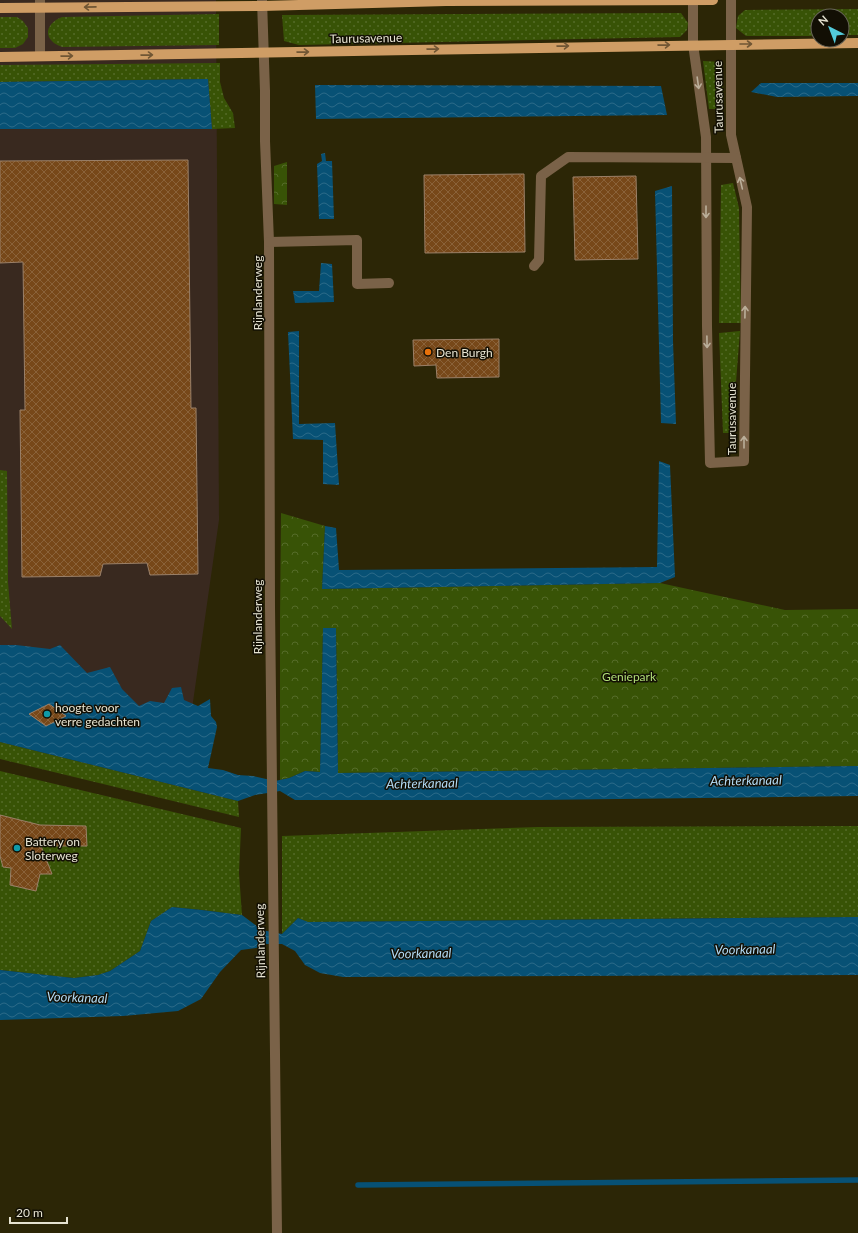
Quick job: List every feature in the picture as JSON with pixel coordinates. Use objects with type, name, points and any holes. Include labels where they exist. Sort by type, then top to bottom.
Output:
[{"type":"main road","points":[[0,8],[40,4],[713,0]]},
{"type":"main road","name":"Taurusavenue","points":[[0,57],[693,44],[858,43]]},
{"type":"street","name":"Taurusavenue","points":[[693,0],[693,44],[706,137],[707,326],[710,463],[744,461],[747,207],[731,136],[731,0]]},
{"type":"street","name":"Rijnlanderweg","points":[[262,3],[269,242],[270,613],[277,1233]]},
{"type":"street","points":[[40,4],[40,56]]},
{"type":"street","points":[[534,266],[539,260],[541,176],[568,158],[736,158]]},
{"type":"street","points":[[269,242],[357,240],[357,284],[389,283]]},
{"type":"shaded area","points":[[0,0],[216,0],[219,520],[189,730],[0,669]]},
{"type":"green space","points":[[810,9],[810,36],[746,36],[736,28],[738,16],[745,10]]},
{"type":"green space","points":[[850,9],[858,9],[858,35],[850,35]]},
{"type":"green space","points":[[681,13],[688,23],[687,30],[680,37],[299,45],[284,41],[282,15]]},
{"type":"green space","points":[[219,14],[219,45],[62,47],[52,41],[48,33],[52,23],[62,17]]},
{"type":"green space","points":[[0,17],[17,17],[23,21],[28,28],[28,37],[23,44],[15,48],[0,48]]},
{"type":"green space","points":[[703,61],[722,62],[724,109],[709,109]]},
{"type":"green space","points":[[220,63],[220,82],[224,98],[233,113],[235,128],[212,129],[208,79],[0,82],[0,65]]},
{"type":"green space","points":[[287,162],[287,205],[274,204],[274,166]]},
{"type":"green space","points":[[733,183],[739,208],[741,323],[719,323],[721,185]]},
{"type":"green space","points":[[740,331],[732,433],[723,433],[719,333]]},
{"type":"green space","points":[[0,470],[7,471],[8,582],[12,629],[0,616]]},
{"type":"green space","name":"Geniepark","points":[[281,513],[325,526],[322,589],[660,583],[785,610],[858,609],[858,766],[338,773],[336,628],[323,628],[320,772],[305,771],[280,780]]},
{"type":"green space","points":[[0,742],[238,801],[239,817],[0,759]]},
{"type":"green space","points":[[0,771],[241,828],[239,873],[242,915],[172,907],[151,921],[140,951],[110,971],[98,975],[74,978],[0,970]]},
{"type":"green space","points":[[858,826],[858,917],[307,922],[298,918],[282,934],[282,836],[538,827]]},
{"type":"water","points":[[208,79],[212,129],[0,129],[0,82]]},
{"type":"water","points":[[761,83],[858,83],[858,96],[777,97],[751,92]]},
{"type":"water","points":[[315,85],[661,86],[667,115],[316,119]]},
{"type":"water","points":[[325,153],[326,161],[332,161],[334,219],[319,219],[317,164],[322,161],[321,154]]},
{"type":"water","points":[[672,186],[673,341],[676,424],[661,423],[655,191]]},
{"type":"water","points":[[321,263],[332,264],[334,302],[295,303],[293,291],[319,291]]},
{"type":"water","points":[[299,331],[299,424],[335,423],[339,485],[323,484],[323,440],[293,439],[288,332]]},
{"type":"water","points":[[659,461],[670,465],[675,577],[660,583],[322,589],[325,526],[336,528],[339,570],[657,567]]},
{"type":"water","name":"Achterkanaal","points":[[323,628],[336,628],[338,773],[858,766],[858,796],[537,800],[295,800],[280,791],[255,795],[238,801],[0,742],[0,645],[16,645],[50,649],[60,645],[87,673],[110,667],[122,689],[139,706],[150,701],[164,703],[172,688],[181,687],[184,700],[198,706],[210,699],[211,716],[216,722],[217,727],[208,768],[275,781],[289,778],[305,771],[320,772]]},
{"type":"water","name":"Voorkanaal","points":[[172,907],[242,915],[262,930],[282,934],[298,918],[308,922],[858,917],[858,975],[343,977],[320,973],[305,965],[295,951],[282,944],[265,944],[256,948],[241,950],[220,972],[201,999],[178,1011],[123,1016],[0,1020],[0,970],[74,978],[98,975],[110,971],[140,951],[151,921]]},
{"type":"building","points":[[188,160],[191,408],[196,408],[198,574],[150,575],[147,563],[103,564],[100,576],[22,577],[20,410],[25,410],[23,262],[0,263],[0,161]]},
{"type":"building","points":[[524,174],[525,252],[425,253],[424,175]]},
{"type":"building","points":[[636,176],[638,259],[575,260],[573,177]]},
{"type":"building","points":[[499,339],[499,377],[437,378],[436,365],[414,366],[413,340]]},
{"type":"building","points":[[49,704],[66,716],[46,726],[29,714]]},
{"type":"building","points":[[0,815],[40,825],[86,826],[87,846],[41,846],[52,874],[40,874],[36,891],[10,885],[11,868],[3,867],[0,856]]},
{"type":"waterway","points":[[358,1185],[858,1180]]},
{"type":"place","name":"Den Burgh","points":[[428,352]]},
{"type":"place","name":"hoogte voor verre gedachten","points":[[47,714]]},
{"type":"place","name":"Battery on Sloterweg","points":[[17,848]]}]
